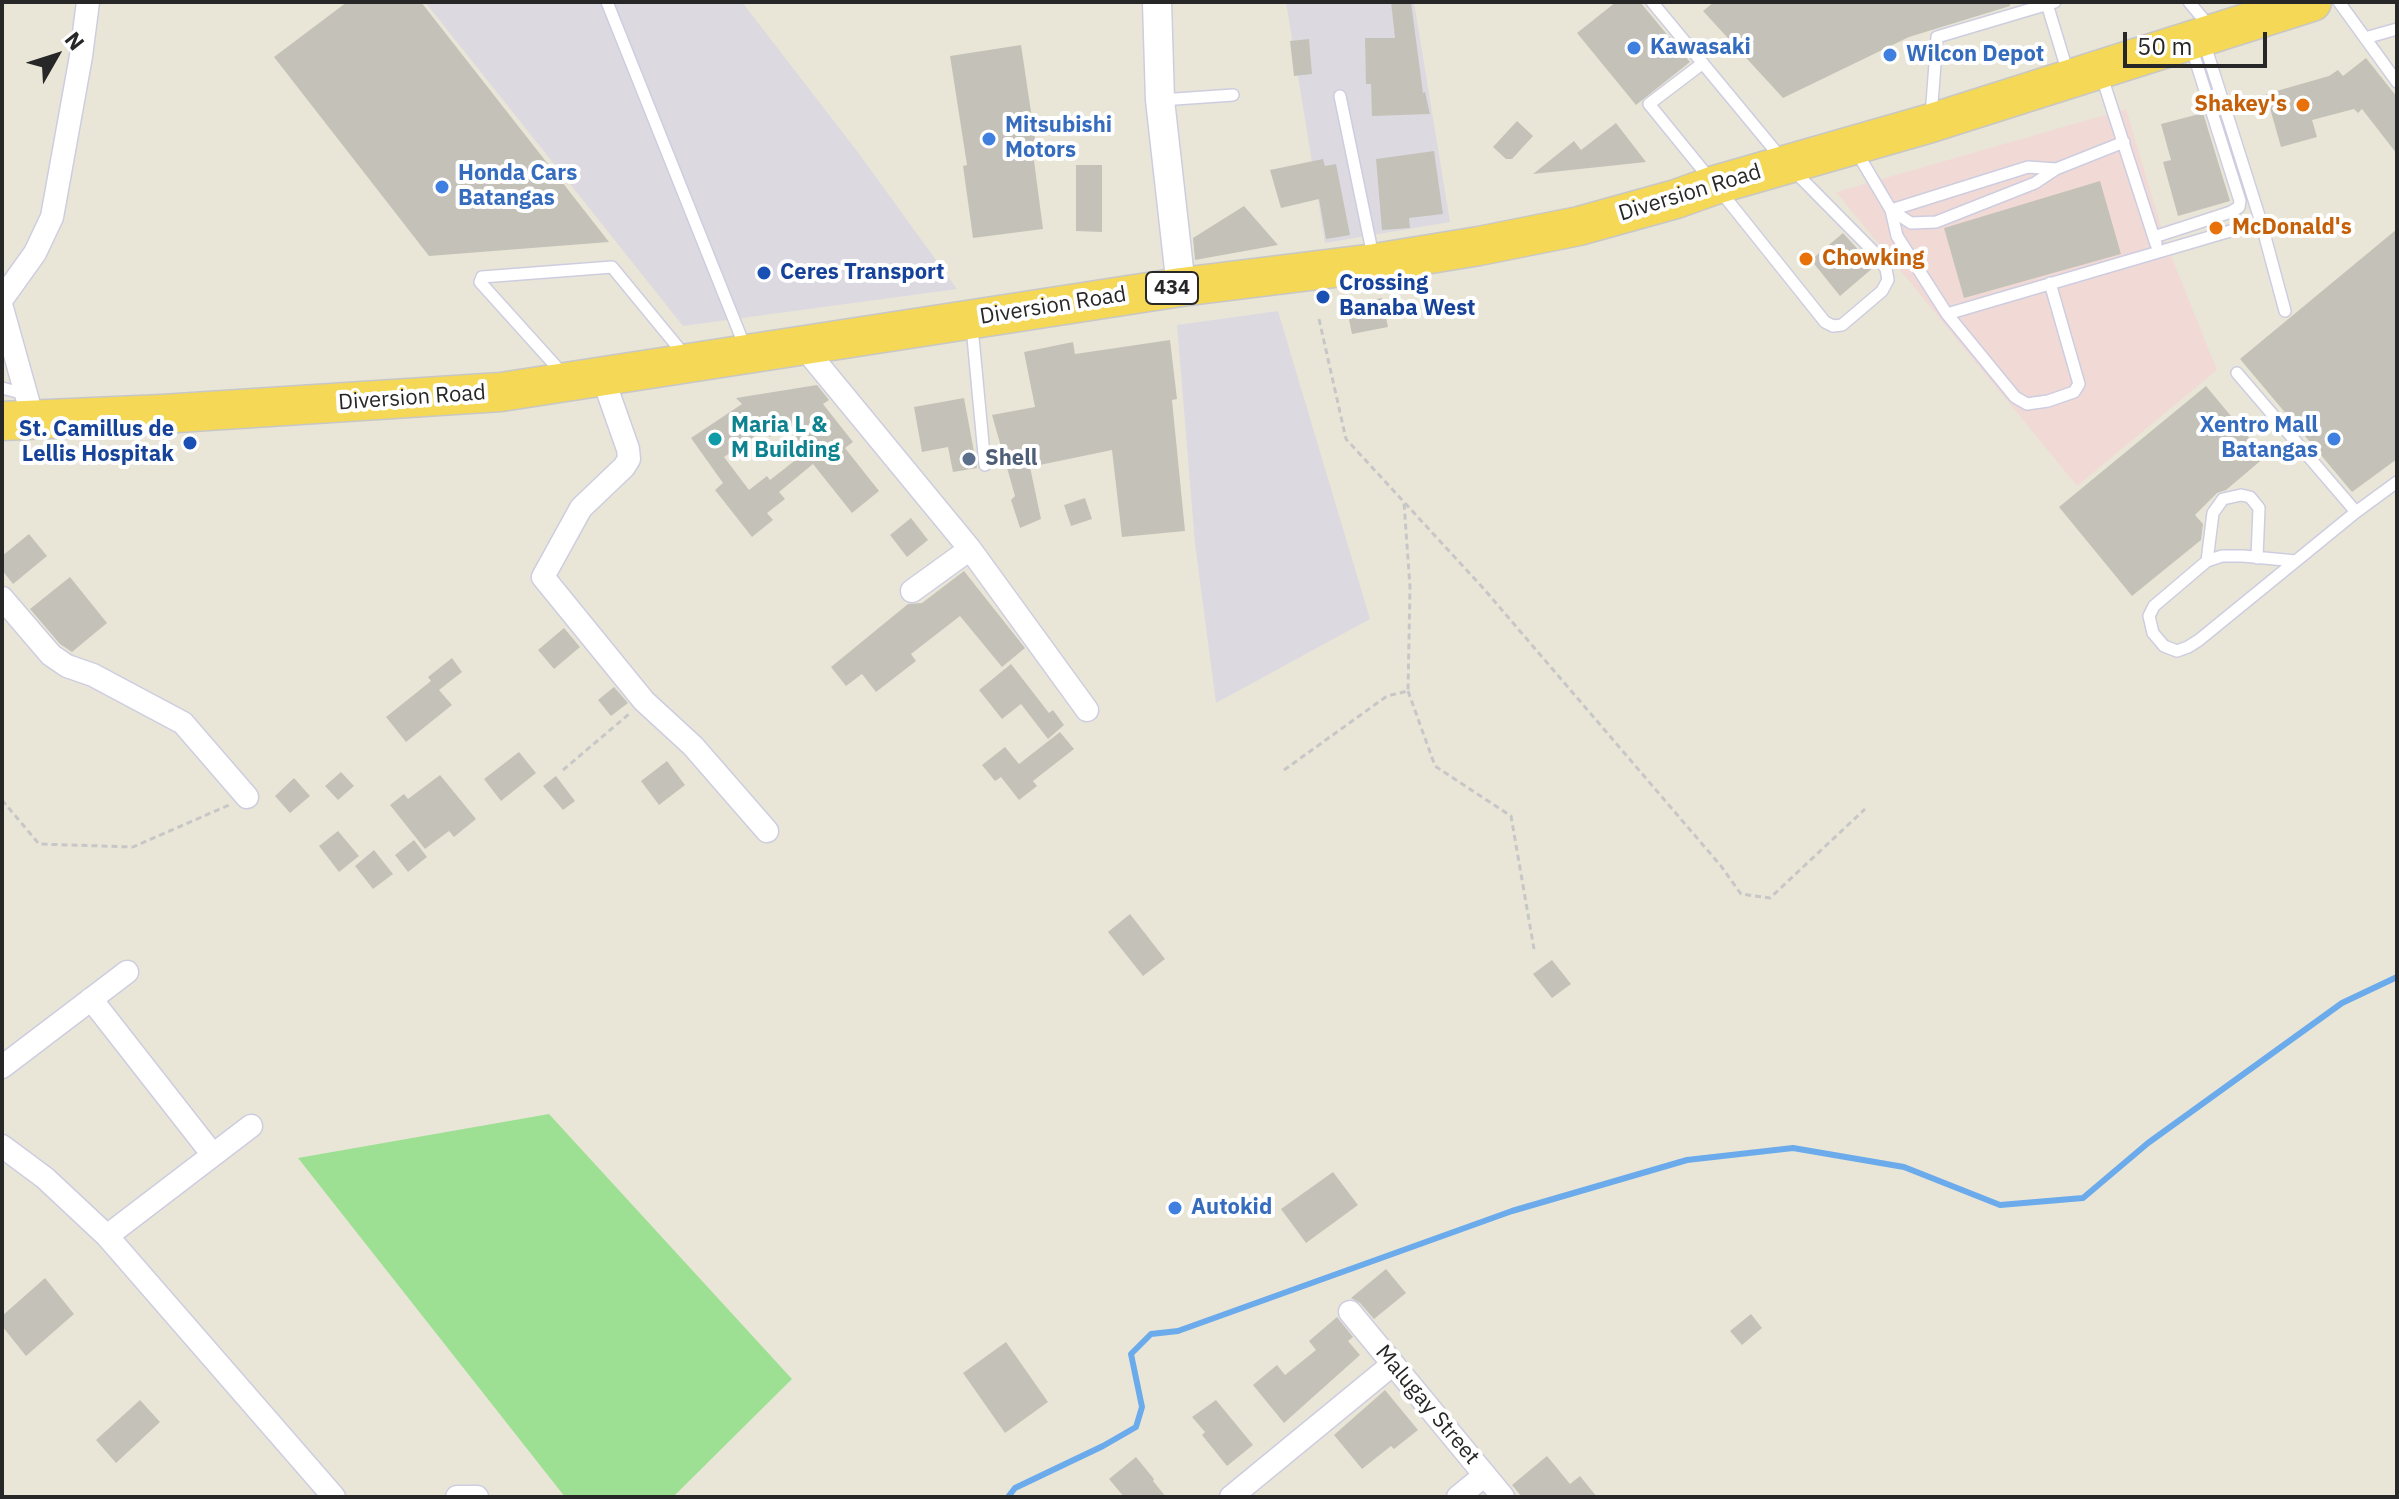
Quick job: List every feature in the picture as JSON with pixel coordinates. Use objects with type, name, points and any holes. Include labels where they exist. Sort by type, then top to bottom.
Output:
[{"type":"highway","name":"Diversion Road","points":[[20,411],[162,414],[501,392],[972,318],[1479,246],[1579,226],[1854,147],[2312,2]]},
{"type":"street","points":[[2,299],[35,253],[52,217],[88,2]]},
{"type":"street","points":[[1157,2],[1160,100],[1181,287]]},
{"type":"street","points":[[2,308],[20,411]]},
{"type":"street","points":[[802,345],[970,549],[1087,710]]},
{"type":"street","points":[[587,380],[628,449],[629,459],[581,508],[543,577],[644,701],[693,746],[767,831]]},
{"type":"street","points":[[912,591],[970,549]]},
{"type":"street","points":[[2,598],[51,655],[67,666],[93,675],[183,723],[247,797]]},
{"type":"street","points":[[2,1067],[127,972]]},
{"type":"street","points":[[91,999],[213,1155]]},
{"type":"street","points":[[107,1236],[251,1126]]},
{"type":"street","points":[[2,1146],[66,1195],[107,1236],[334,1497]]},
{"type":"street","name":"Malugay Street","points":[[1350,1312],[1503,1497]]},
{"type":"street","points":[[1231,1497],[1393,1364]]},
{"type":"street","points":[[1458,1497],[1485,1475]]},
{"type":"street","points":[[457,1497],[477,1497]]},
{"type":"lane","points":[[607,2],[749,355]]},
{"type":"lane","points":[[1652,2],[1703,63],[1787,164],[1873,251],[1886,269],[1888,280],[1882,291],[1842,325],[1833,326],[1825,322],[1649,104],[1703,63]]},
{"type":"lane","points":[[2189,2],[2261,222],[2285,311]]},
{"type":"lane","points":[[2339,2],[2397,82]]},
{"type":"lane","points":[[1931,123],[1937,37],[2051,3],[2084,74],[2124,142],[2158,250]]},
{"type":"lane","points":[[2365,38],[2397,29]]},
{"type":"lane","points":[[2154,237],[2239,207],[2202,38]]},
{"type":"lane","points":[[1160,100],[1233,95]]},
{"type":"lane","points":[[1340,96],[1375,263]]},
{"type":"lane","points":[[1891,210],[1911,223],[1936,222],[2035,183],[2056,169],[2124,142]]},
{"type":"lane","points":[[1854,147],[1891,210],[1897,236],[1947,314],[2015,397],[2027,404],[2074,392],[2079,384],[2050,283]]},
{"type":"lane","points":[[1891,210],[2028,167],[2056,169]]},
{"type":"lane","points":[[1947,314],[2261,222]]},
{"type":"lane","points":[[587,380],[480,282],[482,277],[612,267],[691,364]]},
{"type":"lane","points":[[972,318],[985,465]]},
{"type":"lane","points":[[2237,373],[2356,512]]},
{"type":"lane","points":[[2,388],[20,411]]},
{"type":"lane","points":[[2296,561],[2222,556],[2207,561],[2154,606],[2149,616],[2153,633],[2164,646],[2177,651],[2188,647],[2397,482]]},
{"type":"lane","points":[[2207,561],[2213,513],[2223,499],[2241,495],[2250,497],[2259,508],[2257,558]]},
{"type":"path","points":[[1319,319],[1346,439],[1494,601],[1721,866],[1741,894],[1770,898],[1865,809]]},
{"type":"path","points":[[1404,503],[1410,587],[1408,691],[1435,766],[1511,816],[1534,949]]},
{"type":"path","points":[[1284,770],[1387,696],[1408,691]]},
{"type":"path","points":[[563,770],[644,701]]},
{"type":"path","points":[[2,800],[39,844],[133,847],[247,797]]},
{"type":"shaded area","name":"Ceres Transport","points":[[425,2],[742,2],[857,151],[957,289],[683,326]]},
{"type":"shaded area","points":[[1286,2],[1414,2],[1450,222],[1325,243]]},
{"type":"shaded area","points":[[2126,109],[2166,243],[2217,370],[2077,486],[1836,192]]},
{"type":"shaded area","points":[[1278,311],[1370,619],[1216,703],[1195,544],[1177,325]]},
{"type":"green space","points":[[549,1114],[792,1379],[673,1497],[565,1497],[298,1158]]},
{"type":"building","points":[[347,2],[421,2],[609,242],[429,256],[274,57]]},
{"type":"building","points":[[1391,2],[1411,2],[1423,93],[1430,114],[1372,116],[1371,84],[1366,84],[1365,38],[1395,38]]},
{"type":"building","name":"Kawasaki","points":[[1616,2],[1640,2],[1690,62],[1636,105],[1577,33]]},
{"type":"building","points":[[1714,2],[2010,2],[2010,6],[1909,37],[1783,98],[1703,11]]},
{"type":"building","points":[[1309,39],[1312,74],[1294,76],[1290,41]]},
{"type":"building","points":[[1021,45],[1037,152],[1033,153],[1043,229],[973,238],[963,166],[967,165],[950,56]]},
{"type":"building","points":[[2366,58],[2397,97],[2397,154],[2362,109],[2358,113],[2354,109],[2312,120],[2317,137],[2281,147],[2266,94],[2329,76],[2338,70],[2343,76]]},
{"type":"building","points":[[2203,113],[2230,201],[2178,216],[2163,162],[2171,160],[2161,124]]},
{"type":"building","points":[[1517,121],[1533,136],[1512,159],[1506,159],[1493,147]]},
{"type":"building","points":[[1616,123],[1646,162],[1533,174],[1574,141],[1581,150]]},
{"type":"building","points":[[1434,151],[1443,214],[1409,218],[1410,228],[1382,230],[1376,159]]},
{"type":"building","points":[[1323,159],[1325,166],[1336,164],[1350,235],[1326,239],[1319,199],[1281,208],[1270,170]]},
{"type":"building","points":[[1076,165],[1102,165],[1102,232],[1076,231]]},
{"type":"building","points":[[2100,181],[2121,254],[1964,298],[1944,228]]},
{"type":"building","points":[[1244,206],[1278,245],[1195,260],[1193,238]]},
{"type":"building","name":"Xentro Mall Batangas","points":[[2397,229],[2397,459],[2352,492],[2240,359]]},
{"type":"building","points":[[1843,233],[1874,267],[1840,296],[1811,260]]},
{"type":"building","points":[[1382,298],[1388,327],[1352,334],[1346,305]]},
{"type":"building","points":[[1170,340],[1177,399],[1172,400],[1185,531],[1122,537],[1112,450],[1030,467],[1041,519],[1020,528],[1011,500],[1015,496],[992,415],[1035,407],[1024,352],[1073,342],[1075,354]]},
{"type":"building","points":[[817,385],[829,400],[823,404],[853,442],[845,448],[879,491],[852,513],[813,464],[779,492],[785,499],[767,513],[773,520],[752,537],[715,490],[723,483],[691,438],[742,404],[736,398]],"holes":[[[787,426],[807,451],[770,480],[767,476],[749,490],[724,457],[764,430],[770,437]]]},
{"type":"building","points":[[2206,386],[2265,457],[2226,490],[2217,493],[2195,515],[2203,524],[2201,540],[2132,596],[2059,507]]},
{"type":"building","points":[[964,398],[977,468],[953,472],[948,447],[922,452],[914,407]]},
{"type":"building","points":[[1085,498],[1092,519],[1071,526],[1064,505]]},
{"type":"building","points":[[911,518],[928,540],[907,557],[890,535]]},
{"type":"building","points":[[29,534],[47,556],[13,584],[2,570],[2,556]]},
{"type":"building","points":[[964,571],[1025,648],[1002,667],[960,616],[911,654],[916,661],[876,692],[862,674],[846,686],[831,667],[908,604],[922,603]]},
{"type":"building","points":[[70,577],[107,623],[72,652],[60,644],[30,609]]},
{"type":"building","points":[[564,628],[580,647],[554,669],[538,650]]},
{"type":"building","points":[[452,658],[462,672],[439,690],[452,705],[406,742],[386,717],[431,681],[428,677]]},
{"type":"building","points":[[1011,664],[1049,713],[1053,710],[1064,725],[1048,739],[1021,704],[1002,719],[979,690]]},
{"type":"building","points":[[614,687],[628,703],[611,716],[598,700]]},
{"type":"building","points":[[1060,732],[1074,749],[1033,781],[1037,786],[1019,800],[1001,777],[995,781],[982,765],[1005,747],[1019,764]]},
{"type":"building","points":[[519,752],[536,773],[501,801],[484,779]]},
{"type":"building","points":[[667,761],[685,785],[659,805],[641,781]]},
{"type":"building","points":[[341,772],[354,786],[338,800],[325,786]]},
{"type":"building","points":[[440,775],[476,819],[454,837],[449,831],[425,849],[390,805],[404,794],[408,799]]},
{"type":"building","points":[[556,776],[575,801],[563,810],[543,786]]},
{"type":"building","points":[[294,778],[310,796],[290,813],[275,796]]},
{"type":"building","points":[[338,831],[359,856],[339,872],[319,846]]},
{"type":"building","points":[[414,840],[427,857],[408,872],[395,855]]},
{"type":"building","points":[[374,850],[393,874],[373,889],[355,866]]},
{"type":"building","points":[[1130,914],[1165,959],[1143,976],[1108,932]]},
{"type":"building","points":[[1552,960],[1571,984],[1552,998],[1533,974]]},
{"type":"building","points":[[1333,1172],[1358,1205],[1306,1243],[1281,1209]]},
{"type":"building","points":[[1386,1269],[1406,1293],[1374,1319],[1351,1298]]},
{"type":"building","points":[[45,1278],[74,1314],[26,1356],[2,1326],[2,1316]]},
{"type":"building","points":[[1751,1314],[1762,1328],[1742,1345],[1730,1331]]},
{"type":"building","points":[[1337,1317],[1353,1337],[1348,1341],[1360,1355],[1284,1423],[1253,1385],[1277,1365],[1285,1375],[1316,1350],[1309,1341]]},
{"type":"building","points":[[1006,1342],[1048,1402],[1005,1433],[963,1373]]},
{"type":"building","points":[[1385,1390],[1418,1430],[1362,1469],[1334,1435]]},
{"type":"building","points":[[140,1400],[160,1422],[116,1463],[96,1440]]},
{"type":"building","points":[[1216,1400],[1253,1445],[1227,1466],[1192,1417]]},
{"type":"building","points":[[1547,1456],[1570,1484],[1580,1476],[1597,1497],[1522,1497],[1512,1485]]},
{"type":"building","points":[[1136,1457],[1166,1497],[1124,1497],[1109,1479]]},
{"type":"waterway","points":[[1008,1497],[1015,1488],[1136,1427],[1142,1407],[1131,1354],[1151,1334],[1178,1331],[1512,1211],[1687,1160],[1793,1148],[1904,1167],[2000,1205],[2083,1198],[2148,1143],[2342,1003],[2397,977]]},
{"type":"place","name":"Kawasaki","points":[[1634,48]]},
{"type":"place","name":"Wilcon Depot","points":[[1890,55]]},
{"type":"place","name":"Shakey's","points":[[2303,105]]},
{"type":"place","name":"Mitsubishi Motors","points":[[989,139]]},
{"type":"place","name":"Honda Cars Batangas","points":[[442,187]]},
{"type":"place","name":"McDonald's","points":[[2216,228]]},
{"type":"place","name":"Chowking","points":[[1806,259]]},
{"type":"place","name":"Ceres Transport","points":[[764,273]]},
{"type":"place","name":"Crossing Banaba West","points":[[1323,297]]},
{"type":"place","name":"Maria L & M Building","points":[[715,439]]},
{"type":"place","name":"Xentro Mall Batangas","points":[[2334,439]]},
{"type":"place","name":"St. Camillus de Lellis Hospitak","points":[[190,443]]},
{"type":"place","name":"Shell","points":[[969,459]]},
{"type":"place","name":"Autokid","points":[[1175,1208]]}]
